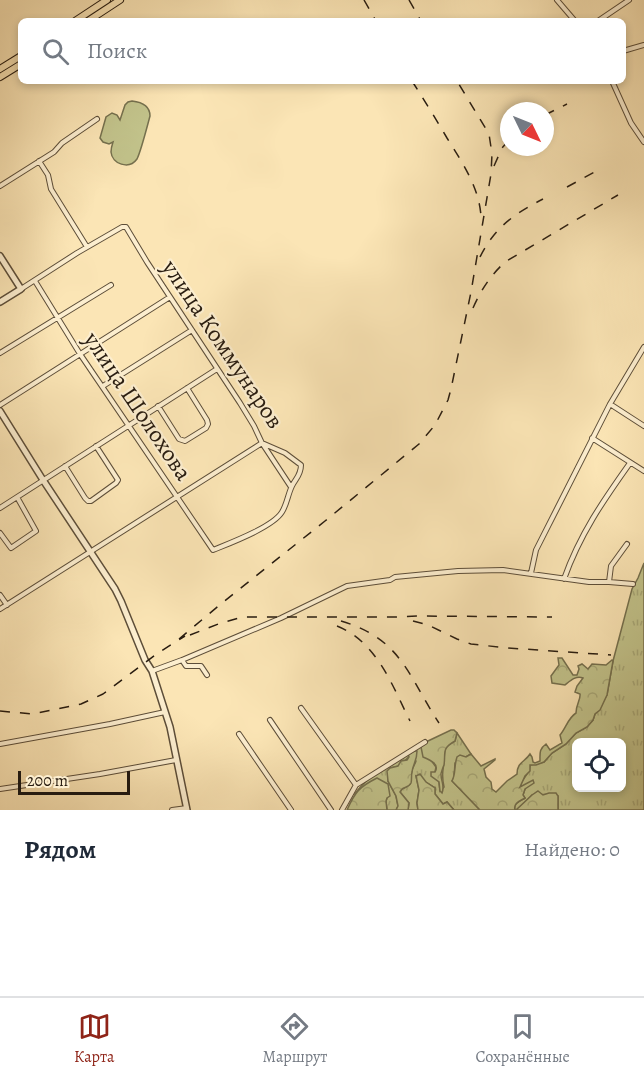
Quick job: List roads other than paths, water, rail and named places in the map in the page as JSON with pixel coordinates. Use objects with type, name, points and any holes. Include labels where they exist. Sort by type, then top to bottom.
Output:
[{"type":"main road","points":[[80,18],[107,0]]},
{"type":"main road","points":[[93,18],[120,0]]},
{"type":"main road","points":[[0,69],[18,58]]},
{"type":"main road","points":[[0,77],[18,66]]},
{"type":"street","points":[[557,0],[572,18]]},
{"type":"street","points":[[602,18],[629,0]]},
{"type":"street","points":[[626,50],[644,45]]},
{"type":"street","points":[[613,84],[631,123],[644,142]]},
{"type":"street","points":[[0,186],[54,152],[62,143],[97,119]]},
{"type":"street","points":[[0,302],[87,247],[51,189],[48,175],[39,161]]},
{"type":"street","name":"улица Коммунаров","points":[[87,247],[122,227],[126,227],[262,442],[285,453],[301,465],[301,472],[291,487]]},
{"type":"street","points":[[0,256],[21,289]]},
{"type":"street","name":"улица Шолохова","points":[[35,280],[80,354],[213,550],[276,520],[283,511],[291,487]]},
{"type":"street","points":[[0,353],[111,285]]},
{"type":"street","points":[[0,405],[170,297]]},
{"type":"street","points":[[103,386],[192,330]]},
{"type":"street","points":[[531,573],[536,550],[592,438],[644,347]]},
{"type":"street","points":[[0,508],[217,369]]},
{"type":"street","points":[[158,406],[179,439],[185,441],[192,437],[206,428],[208,424],[187,388]]},
{"type":"street","points":[[610,404],[644,426]]},
{"type":"street","points":[[0,411],[115,589],[145,660],[152,670],[174,742],[187,809],[172,810]]},
{"type":"street","points":[[592,438],[644,471]]},
{"type":"street","points":[[0,609],[262,442],[291,487]]},
{"type":"street","points":[[65,466],[85,498],[92,501],[118,480],[96,446]]},
{"type":"street","points":[[564,579],[585,530],[630,463]]},
{"type":"street","points":[[0,533],[11,548],[36,531],[17,497]]},
{"type":"street","points":[[609,582],[611,566],[627,544]]},
{"type":"street","points":[[152,670],[182,660],[281,618],[347,586],[420,574],[503,570],[589,582],[633,584]]},
{"type":"street","points":[[0,595],[7,605]]},
{"type":"street","points":[[182,660],[186,666],[201,666],[207,675]]},
{"type":"street","points":[[301,708],[356,785]]},
{"type":"street","points":[[0,744],[165,712]]},
{"type":"street","points":[[270,720],[331,810]]},
{"type":"street","points":[[239,734],[291,810]]},
{"type":"street","points":[[342,810],[356,785],[425,742]]},
{"type":"street","points":[[0,789],[176,760]]},
{"type":"railway","points":[[364,0],[374,18]]},
{"type":"railway","points":[[409,0],[419,18]]},
{"type":"railway","points":[[414,84],[469,175],[480,205],[481,216]]},
{"type":"railway","points":[[179,639],[419,444],[435,425],[448,400],[471,292],[491,174],[492,154],[489,134],[459,84]]},
{"type":"railway","points":[[554,110],[567,104]]},
{"type":"railway","points":[[494,166],[500,152]]},
{"type":"railway","points":[[567,187],[602,168]]},
{"type":"railway","points":[[473,308],[486,284],[505,262],[618,195]]},
{"type":"railway","points":[[480,257],[492,237],[506,222],[543,199]]},
{"type":"railway","points":[[190,635],[243,617],[552,617]]},
{"type":"railway","points":[[341,621],[378,638],[391,649],[401,661],[439,723]]},
{"type":"railway","points":[[413,621],[428,625],[471,644],[611,655]]},
{"type":"railway","points":[[337,626],[351,633],[373,654],[390,679],[410,721]]},
{"type":"railway","points":[[0,711],[33,714],[81,704],[103,694],[185,636]]}]
